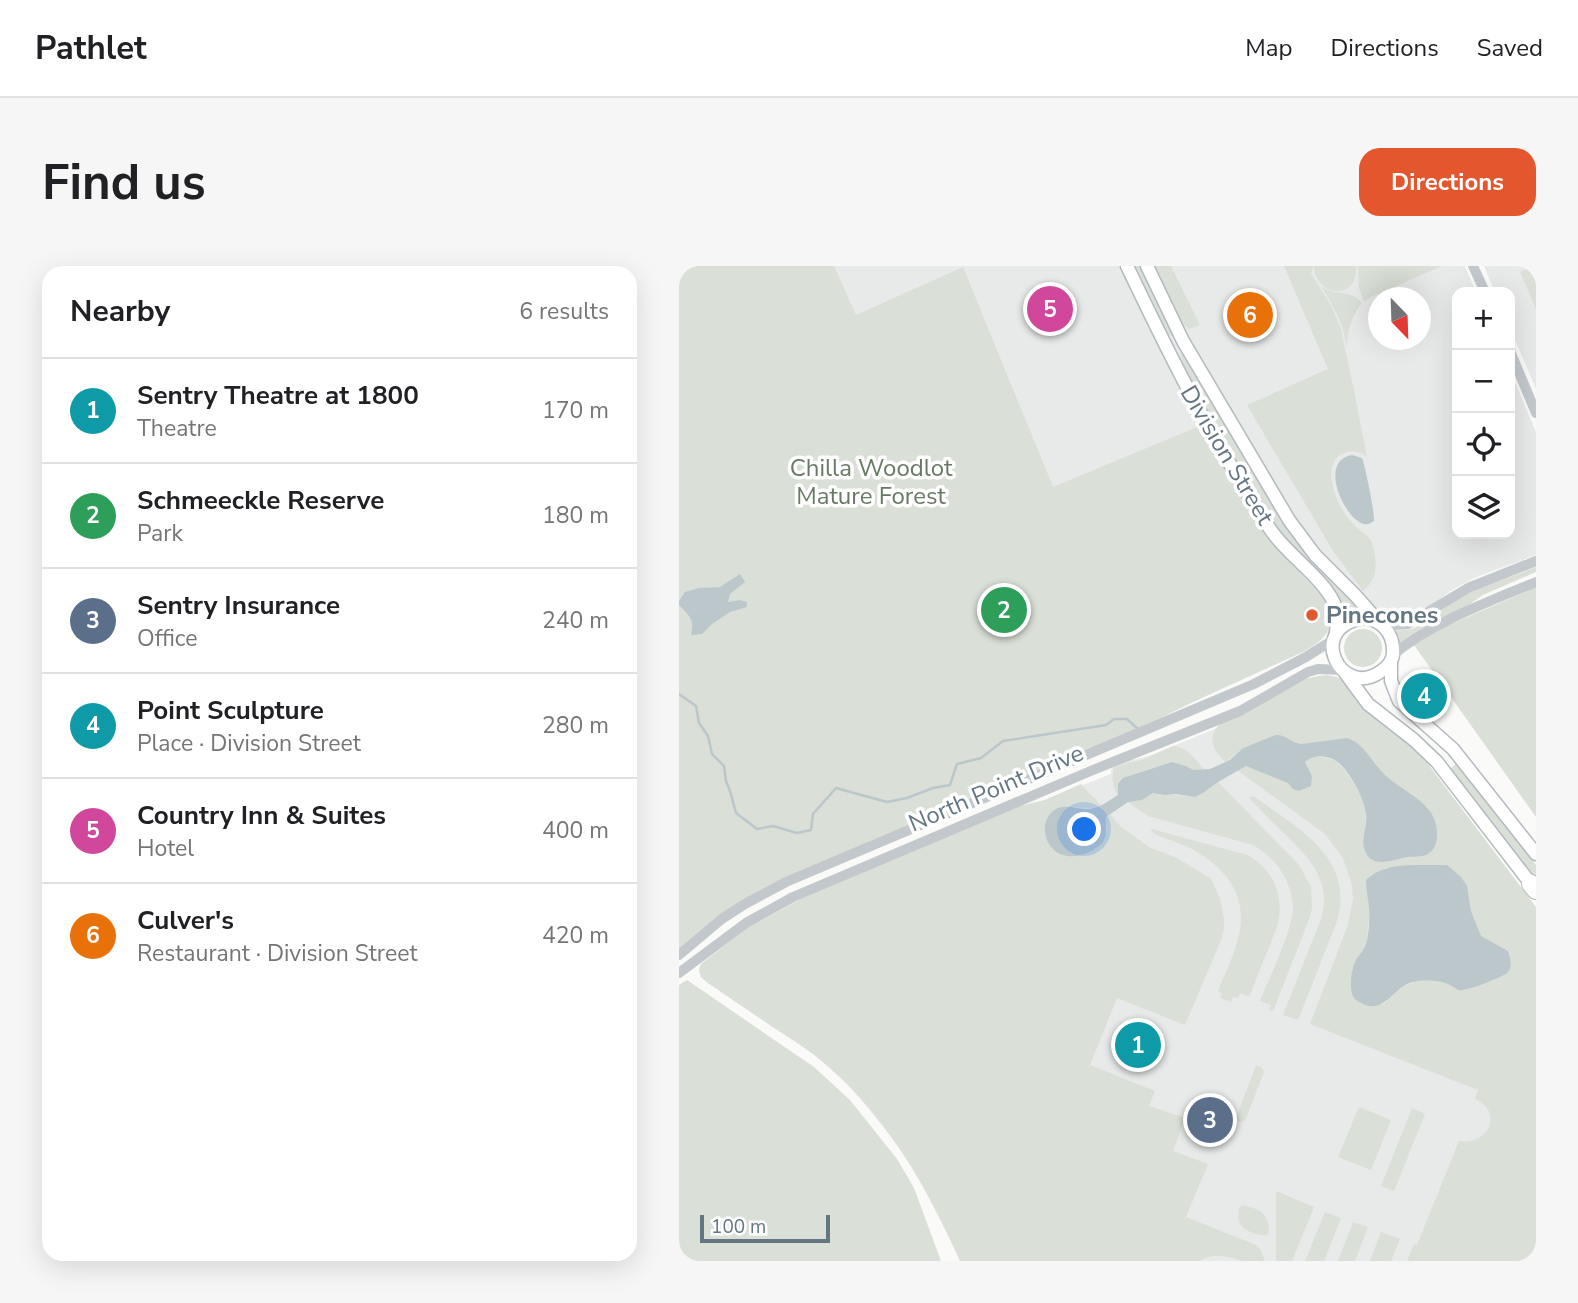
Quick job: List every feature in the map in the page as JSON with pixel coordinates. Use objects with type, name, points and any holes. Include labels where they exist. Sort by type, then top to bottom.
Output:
[{"type":"main road","name":"Division Street","points":[[1127,266],[1180,376],[1263,518],[1284,547],[1333,600],[1337,622],[1334,636]]},
{"type":"main road","name":"Division Street","points":[[1147,266],[1183,341],[1289,520],[1315,555],[1381,623]]},
{"type":"main road","points":[[1534,887],[1445,771],[1427,751],[1368,704],[1343,672],[1335,659],[1334,636],[1343,625],[1356,619],[1371,618],[1381,623],[1392,642],[1391,681],[1399,701],[1453,749],[1536,854]]},
{"type":"main road","points":[[1343,672],[1355,677],[1370,677],[1383,670],[1392,658]]},
{"type":"street","points":[[1473,266],[1483,287]]},
{"type":"street","points":[[1515,363],[1536,413]]},
{"type":"street","points":[[1381,623],[1408,624],[1468,588],[1536,561]]},
{"type":"street","points":[[1392,658],[1412,641],[1445,622],[1536,582]]},
{"type":"street","name":"North Point Drive","points":[[679,955],[723,918],[772,889],[1254,684],[1306,657],[1334,636]]},
{"type":"street","name":"North Point Drive","points":[[679,973],[746,923],[793,897],[1114,761],[1240,711],[1303,674],[1318,669],[1343,672]]},
{"type":"shaded area","points":[[679,266],[1465,266],[1474,287],[1452,287],[1452,539],[1515,539],[1515,382],[1536,432],[1536,555],[1474,578],[1428,608],[1405,619],[1385,620],[1378,615],[1345,620],[1328,633],[1251,668]]},
{"type":"shaded area","points":[[1484,266],[1536,266],[1536,389],[1515,340],[1515,287],[1493,287]]},
{"type":"shaded area","points":[[1352,455],[1362,458],[1365,470],[1374,517],[1374,521],[1368,524],[1357,520],[1349,512],[1335,478],[1336,468],[1342,460]]},
{"type":"shaded area","points":[[740,574],[745,582],[730,594],[728,602],[740,600],[747,602],[747,607],[730,612],[702,634],[691,635],[690,618],[679,605],[685,592],[720,587]]},
{"type":"shaded area","points":[[1309,690],[1483,849],[1536,1261],[961,1261],[905,1155],[846,1083],[816,1056],[701,977],[701,964],[801,899],[1016,807],[1045,800],[1111,774],[1113,767],[1124,762],[1149,756]]},
{"type":"shaded area","points":[[1276,735],[1301,744],[1347,738],[1358,744],[1385,775],[1427,807],[1436,825],[1436,844],[1423,856],[1378,862],[1368,857],[1363,842],[1366,814],[1360,794],[1339,763],[1322,756],[1305,762],[1312,776],[1311,786],[1299,791],[1288,783],[1246,766],[1195,797],[1153,793],[1142,800],[1128,802],[1106,817],[1104,840],[1084,854],[1060,854],[1049,845],[1045,824],[1057,808],[1089,809],[1101,806],[1118,795],[1118,784],[1123,778],[1172,762],[1193,770],[1210,769],[1230,760],[1243,748]]},
{"type":"shaded area","points":[[1447,865],[1467,886],[1471,911],[1481,936],[1508,951],[1511,964],[1508,972],[1463,990],[1441,982],[1421,981],[1406,985],[1377,1005],[1371,1006],[1356,1000],[1351,990],[1352,970],[1365,946],[1369,926],[1366,880],[1383,869],[1393,867]]},
{"type":"green space","name":"Chilla Woodlot Mature Forest","points":[[679,266],[834,266],[856,315],[963,267],[1053,487],[1200,426],[1266,527],[1323,598],[1330,615],[1327,632],[1316,645],[1305,651],[1082,757],[786,882],[679,954]]},
{"type":"green space","points":[[1133,266],[1140,266],[1172,336],[1166,333]]},
{"type":"green space","points":[[1153,266],[1171,266],[1200,325],[1189,329],[1183,324]]},
{"type":"green space","points":[[1284,266],[1313,266],[1312,273],[1310,272],[1331,305],[1341,329],[1367,457],[1355,451],[1342,454],[1334,462],[1331,474],[1341,506],[1373,546],[1374,576],[1363,591],[1333,551],[1247,405],[1328,369]]},
{"type":"green space","points":[[1314,266],[1356,266],[1355,277],[1351,285],[1344,290],[1329,289],[1316,277]]},
{"type":"green space","points":[[1358,266],[1442,266],[1394,287],[1368,287],[1368,299],[1364,302],[1359,288]]},
{"type":"green space","points":[[1536,266],[1536,309],[1520,272]]},
{"type":"green space","points":[[1321,286],[1357,298],[1362,303],[1350,324],[1347,348],[1337,316]]},
{"type":"green space","points":[[1181,350],[1269,497],[1366,613],[1356,613],[1342,620],[1342,608],[1278,530],[1216,431],[1182,365]]},
{"type":"green space","points":[[1536,567],[1536,572],[1483,595],[1397,648],[1393,631],[1412,629],[1458,598]]},
{"type":"green space","points":[[1536,587],[1536,817],[1414,645],[1440,629]]},
{"type":"green space","points":[[1363,629],[1376,635],[1382,648],[1376,661],[1363,667],[1350,661],[1344,648],[1350,635]]},
{"type":"green space","points":[[1327,675],[1344,681],[1425,760],[1536,907],[1536,1261],[1407,1261],[1414,1244],[1417,1245],[1459,1141],[1469,1141],[1485,1133],[1491,1119],[1489,1111],[1475,1099],[1478,1090],[1310,1024],[1348,925],[1353,899],[1352,885],[1343,858],[1325,834],[1237,770],[1251,766],[1288,783],[1293,789],[1312,776],[1306,760],[1315,756],[1335,760],[1347,772],[1361,796],[1366,811],[1365,831],[1386,862],[1425,856],[1429,809],[1385,775],[1355,742],[1347,738],[1295,744],[1275,736],[1243,748],[1226,762],[1216,752],[1212,739],[1219,725],[1300,681]],"holes":[[[1447,865],[1469,897],[1471,911],[1481,937],[1508,951],[1494,980],[1462,990],[1437,981],[1421,981],[1405,986],[1385,1003],[1365,1004],[1354,998],[1352,970],[1366,946],[1370,909],[1368,901],[1384,868]]]},
{"type":"green space","points":[[1173,746],[1187,751],[1204,770],[1192,770],[1172,762],[1137,773],[1118,784],[1118,795],[1113,781],[1115,767],[1142,760]]},
{"type":"green space","points":[[1458,762],[1536,865],[1536,882],[1450,769]]},
{"type":"green space","points":[[1218,782],[1299,865],[1311,887],[1310,917],[1273,1011],[1269,1010],[1271,1005],[1260,1001],[1285,941],[1293,907],[1286,879],[1281,871],[1268,856],[1253,845],[1148,816],[1128,802],[1141,800],[1153,793],[1195,797]]},
{"type":"green space","points":[[1081,784],[1101,805],[1094,808],[1059,807],[1068,856],[1086,853],[1106,830],[1105,820],[1110,814],[1121,827],[1149,847],[1177,858],[1211,879],[1220,898],[1224,919],[1221,940],[1185,1025],[1117,998],[1090,1065],[1155,1091],[1149,1106],[1185,1118],[1173,1151],[1208,1164],[1186,1217],[1256,1245],[1265,1261],[1242,1261],[1215,1256],[1200,1261],[960,1261],[918,1178],[883,1125],[863,1101],[813,1054],[701,977],[701,964],[747,928],[801,899],[1016,807],[1045,800]]},
{"type":"green space","points":[[1252,796],[1305,833],[1330,862],[1338,879],[1340,899],[1337,921],[1298,1020],[1283,1015],[1321,919],[1324,894],[1311,863],[1251,800]]},
{"type":"green space","points":[[1152,829],[1247,855],[1265,868],[1271,877],[1280,906],[1277,927],[1249,997],[1240,993],[1238,998],[1233,997],[1231,1002],[1220,998],[1222,993],[1218,991],[1235,949],[1241,920],[1237,894],[1231,883],[1203,856],[1155,834]]},
{"type":"green space","points":[[687,980],[814,1067],[850,1100],[897,1159],[914,1188],[941,1261],[679,1261],[679,985]]},
{"type":"green space","points":[[1256,1065],[1264,1072],[1245,1121],[1235,1121]]},
{"type":"green space","points":[[1359,1107],[1391,1120],[1371,1170],[1338,1157]]},
{"type":"green space","points":[[1412,1108],[1425,1114],[1394,1191],[1381,1186]]},
{"type":"green space","points":[[1276,1191],[1314,1207],[1292,1261],[1276,1261]]},
{"type":"green space","points":[[1242,1205],[1254,1208],[1265,1216],[1269,1226],[1267,1235],[1259,1235],[1243,1228],[1239,1220],[1239,1208]]},
{"type":"green space","points":[[1325,1212],[1341,1218],[1324,1261],[1305,1261]]},
{"type":"green space","points":[[1353,1222],[1368,1227],[1355,1261],[1338,1261]]},
{"type":"green space","points":[[1381,1232],[1400,1239],[1391,1261],[1370,1261]]},
{"type":"waterway","points":[[679,694],[696,706],[699,723],[708,736],[712,754],[724,766],[736,813],[757,829],[773,826],[797,833],[811,830],[813,814],[836,788],[887,802],[950,785],[957,764],[981,758],[1003,741],[1106,725],[1114,719],[1127,719],[1139,730]]},
{"type":"place","name":"Country Inn & Suites","points":[[1050,309]]},
{"type":"place","name":"Culver's","points":[[1250,315]]},
{"type":"place","name":"Schmeeckle Reserve","points":[[1004,610]]},
{"type":"place","name":"Pinecones","points":[[1312,615]]},
{"type":"place","name":"Point Sculpture","points":[[1424,696]]},
{"type":"place","name":"Sentry Theatre at 1800","points":[[1138,1045]]},
{"type":"place","name":"Sentry Insurance","points":[[1210,1120]]}]
